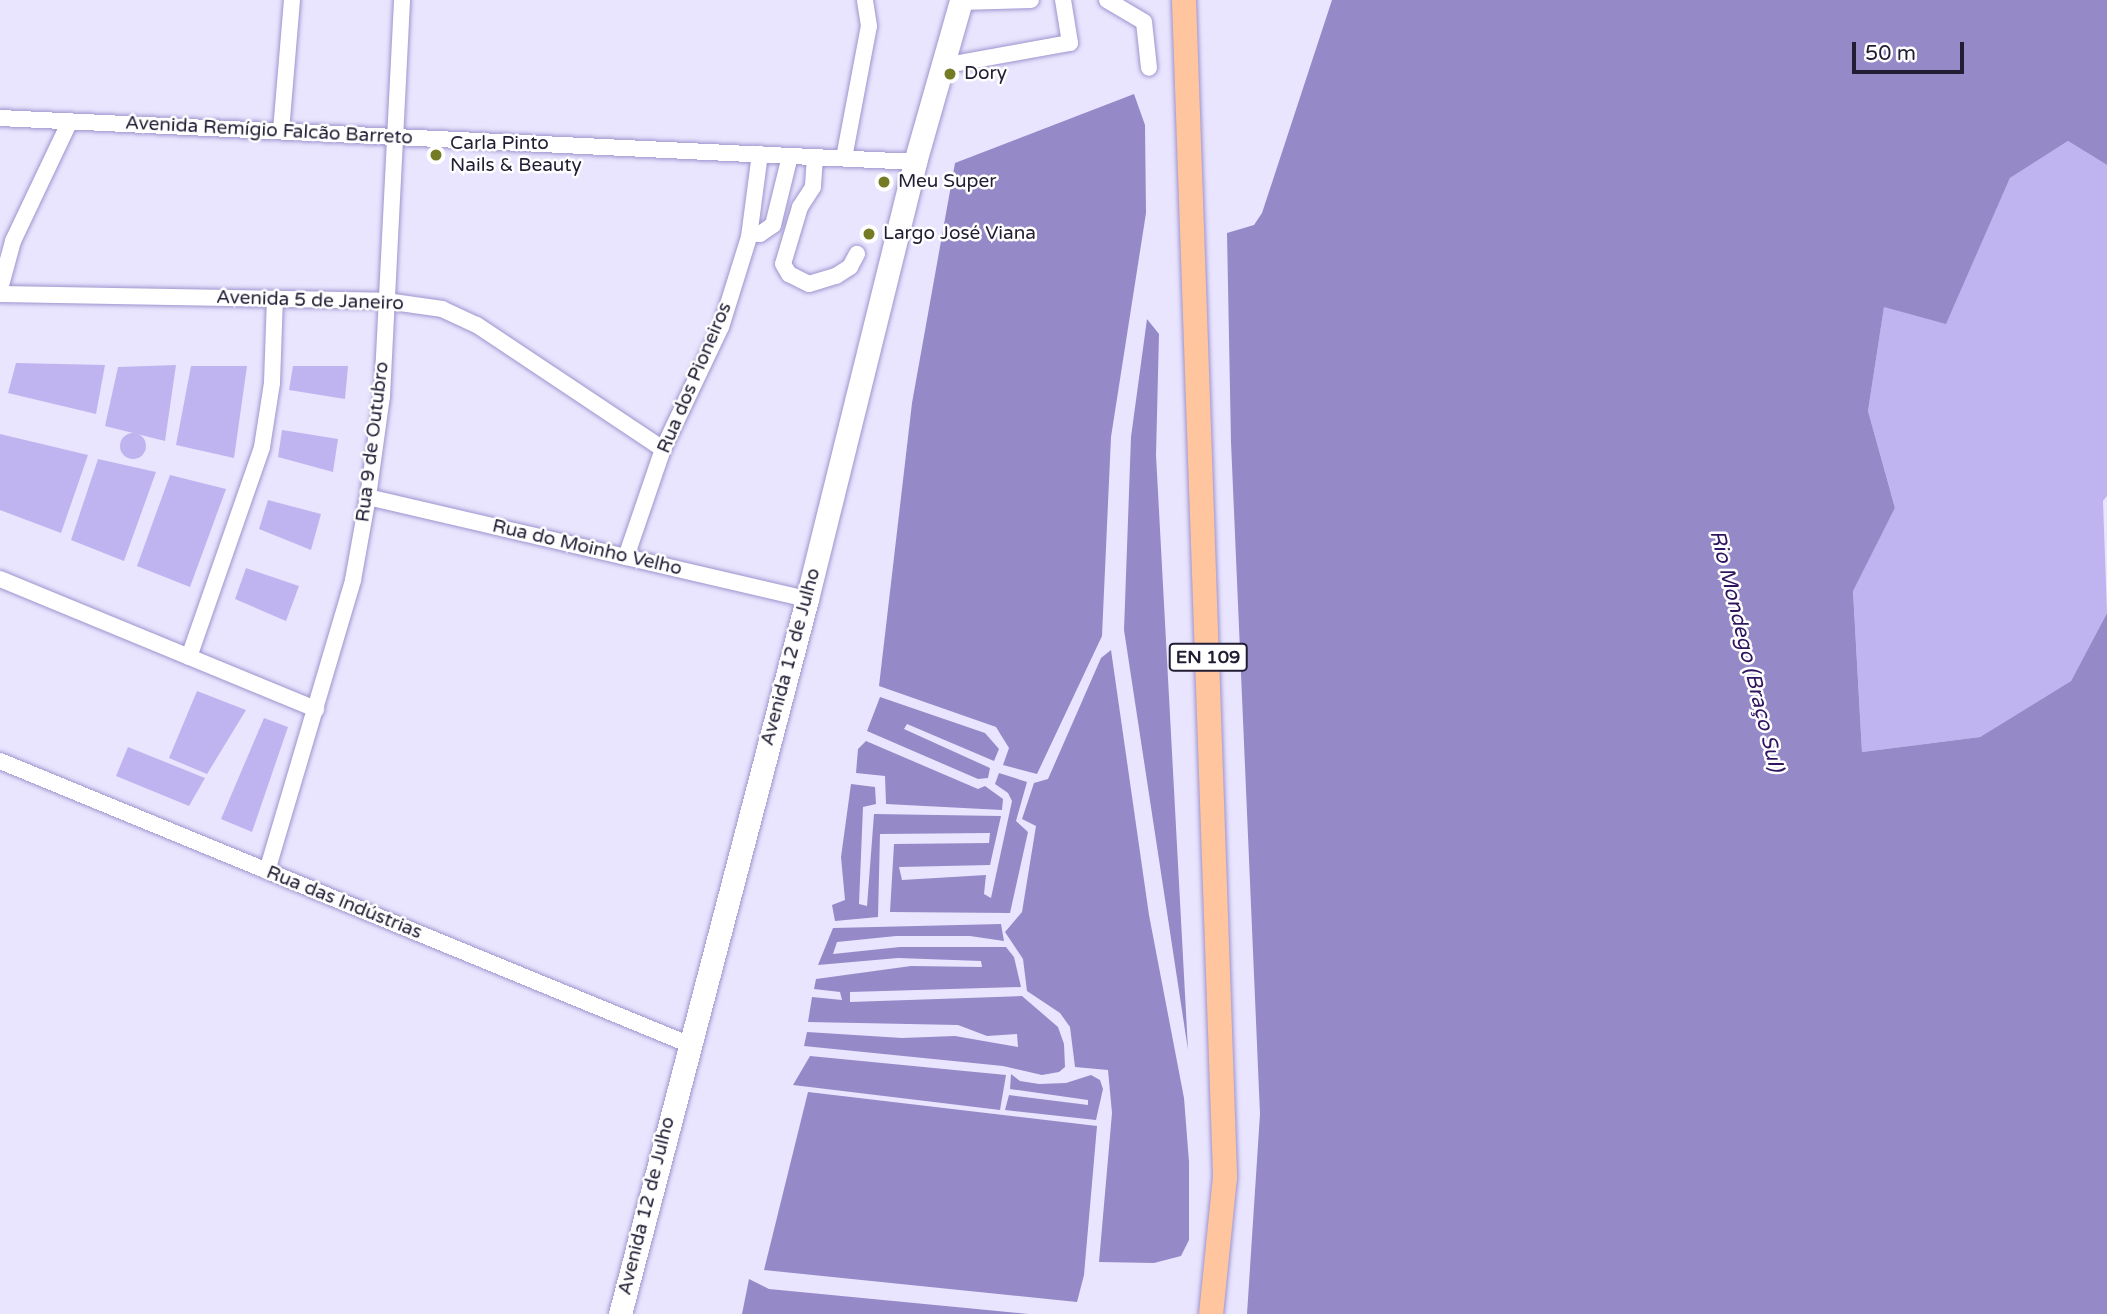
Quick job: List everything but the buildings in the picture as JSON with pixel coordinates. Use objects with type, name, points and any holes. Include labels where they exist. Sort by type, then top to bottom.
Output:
[{"type":"main road","name":"EN 109","points":[[1184,0],[1225,1177],[1211,1314]]},
{"type":"main road","name":"Avenida 12 de Julho","points":[[620,1314],[688,1044],[807,599],[915,162],[961,1]]},
{"type":"street","points":[[281,131],[292,0]]},
{"type":"street","name":"Rua 9 de Outubro","points":[[267,871],[353,580],[368,497],[382,396],[402,0]]},
{"type":"street","points":[[844,158],[869,26],[865,0]]},
{"type":"street","points":[[961,1],[1031,0]]},
{"type":"street","points":[[942,66],[1070,43],[1063,0]]},
{"type":"street","points":[[1107,0],[1144,22],[1149,68]]},
{"type":"street","name":"Avenida Remígio Falcão Barreto","points":[[0,118],[915,162]]},
{"type":"street","points":[[0,292],[6,240],[70,121]]},
{"type":"street","name":"Rua dos Pioneiros","points":[[626,557],[663,449],[721,327],[750,233],[760,154]]},
{"type":"street","points":[[750,233],[760,234],[773,225],[790,156]]},
{"type":"street","points":[[815,157],[813,187],[800,207],[783,264],[789,274],[809,284],[836,276],[849,267],[857,254]]},
{"type":"street","name":"Avenida 5 de Janeiro","points":[[0,292],[386,300],[442,309],[477,325],[663,449]]},
{"type":"street","points":[[189,657],[262,447],[272,383],[275,299]]},
{"type":"street","name":"Rua do Moinho Velho","points":[[368,497],[807,599]]},
{"type":"street","points":[[0,579],[316,709]]},
{"type":"street","name":"Rua das Indústrias","points":[[0,761],[688,1044]]},
{"type":"shaded area","points":[[2068,141],[2107,165],[2107,496],[2103,501],[2107,613],[2071,681],[1980,737],[1862,752],[1853,590],[1895,508],[1868,411],[1884,306],[1946,323],[2010,178]]},
{"type":"shaded area","points":[[16,363],[105,365],[96,414],[8,393]]},
{"type":"shaded area","points":[[176,365],[165,441],[105,426],[118,367]]},
{"type":"shaded area","points":[[191,366],[247,366],[234,458],[176,445]]},
{"type":"shaded area","points":[[293,366],[348,366],[345,399],[289,390]]},
{"type":"shaded area","points":[[282,430],[338,439],[333,472],[278,457]]},
{"type":"shaded area","points":[[133,433],[142,437],[146,446],[142,455],[133,459],[124,455],[120,446],[124,437]]},
{"type":"shaded area","points":[[0,434],[88,455],[61,533],[0,510]]},
{"type":"shaded area","points":[[98,459],[156,472],[124,561],[71,540]]},
{"type":"shaded area","points":[[170,475],[226,489],[190,587],[137,566]]},
{"type":"shaded area","points":[[268,500],[321,514],[311,550],[259,529]]},
{"type":"shaded area","points":[[246,568],[299,586],[286,621],[235,599]]},
{"type":"shaded area","points":[[197,691],[246,710],[207,774],[169,758]]},
{"type":"shaded area","points":[[264,718],[288,727],[252,832],[221,819]]},
{"type":"shaded area","points":[[128,747],[205,778],[189,806],[116,776]]},
{"type":"water","name":"Rio Mondego (Braço Sul)","points":[[1332,0],[2107,0],[2107,165],[2068,141],[2010,178],[1946,324],[1884,307],[1868,411],[1895,508],[1853,591],[1862,752],[1980,737],[2071,681],[2107,613],[2107,1314],[1247,1314],[1260,1114],[1231,442],[1227,233],[1254,225],[1262,213]]},
{"type":"water","points":[[1134,94],[1145,125],[1146,213],[1111,437],[1102,636],[1037,774],[1003,765],[1009,748],[996,727],[879,686],[912,403],[955,163]]},
{"type":"water","points":[[1147,319],[1159,334],[1156,455],[1188,1050],[1124,630],[1131,437]]},
{"type":"water","points":[[1111,650],[1149,915],[1184,1098],[1189,1162],[1189,1240],[1181,1256],[1154,1263],[1099,1262],[1112,1113],[1108,1070],[1075,1067],[1070,1027],[1060,1013],[1027,991],[1023,959],[1005,932],[1022,912],[1036,826],[1022,819],[1034,783],[1048,779],[1101,658]]},
{"type":"water","points":[[880,697],[985,733],[999,749],[994,761],[907,724],[904,729],[990,768],[988,778],[978,779],[867,731]]},
{"type":"water","points":[[866,741],[978,789],[985,786],[1003,799],[1002,810],[886,804],[885,776],[856,773],[858,749]]},
{"type":"water","points":[[999,773],[1027,782],[1016,821],[1028,832],[1010,913],[890,912],[894,844],[989,843],[990,833],[880,834],[878,917],[835,921],[832,905],[845,900],[841,857],[851,784],[875,787],[876,804],[863,807],[859,904],[867,906],[874,814],[1001,816],[990,865],[899,867],[902,880],[986,875],[984,894],[991,898],[1012,801],[1008,793],[995,784]]},
{"type":"water","points":[[1001,924],[1004,941],[970,936],[896,936],[837,942],[833,954],[900,947],[1006,947],[1014,957],[1021,987],[850,992],[850,1002],[1022,996],[1058,1027],[1064,1044],[1065,1067],[1059,1072],[1042,1075],[1003,1066],[804,1046],[807,1032],[902,1038],[955,1036],[1018,1047],[1017,1034],[987,1036],[958,1025],[808,1022],[812,997],[842,1000],[840,992],[814,989],[816,979],[911,966],[982,967],[981,961],[898,958],[818,965],[833,928]]},
{"type":"water","points":[[810,1056],[1006,1075],[1000,1110],[793,1085]]},
{"type":"water","points":[[1011,1074],[1020,1081],[1039,1084],[1066,1083],[1091,1075],[1100,1080],[1103,1089],[1096,1120],[1005,1110],[1009,1095],[1088,1105],[1088,1100],[1010,1089]]},
{"type":"water","points":[[808,1092],[1097,1126],[1084,1275],[1077,1302],[764,1270]]},
{"type":"water","points":[[749,1279],[769,1289],[1028,1314],[742,1314]]},
{"type":"place","name":"Dory","points":[[950,74]]},
{"type":"place","name":"Carla Pinto Nails & Beauty","points":[[436,155]]},
{"type":"place","name":"Meu Super","points":[[884,182]]},
{"type":"place","name":"Largo José Viana","points":[[869,234]]}]
